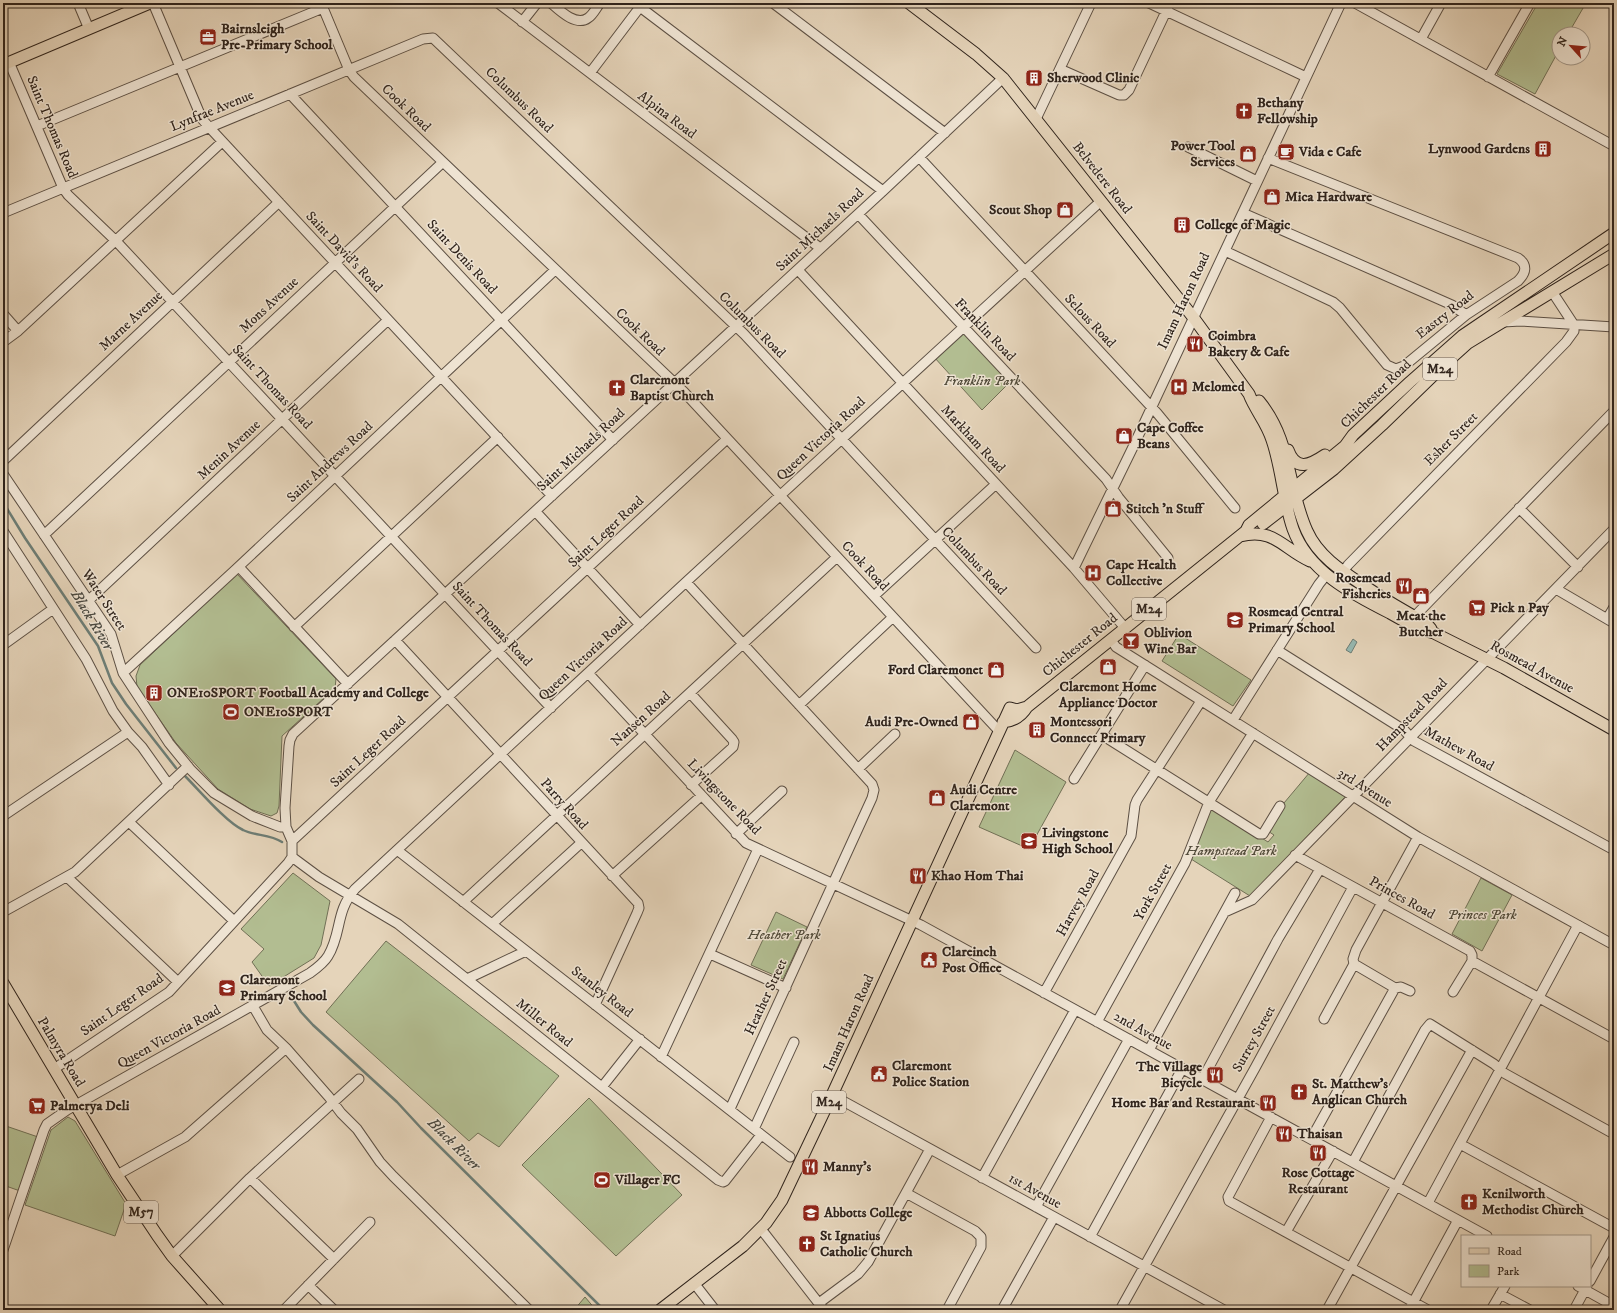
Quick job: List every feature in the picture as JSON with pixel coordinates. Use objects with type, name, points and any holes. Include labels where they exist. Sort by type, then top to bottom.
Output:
[{"type":"main road","points":[[6,63],[150,3]]},
{"type":"main road","name":"Belvedere Road","points":[[909,3],[976,54],[1003,78],[1193,317],[1249,394],[1270,434],[1276,452],[1286,501]]},
{"type":"main road","name":"Chichester Road","points":[[1243,533],[1257,528],[1344,446],[1353,435],[1462,336],[1614,233]]},
{"type":"main road","name":"Chichester Road","points":[[1295,493],[1334,469],[1459,351],[1476,338],[1553,293],[1614,254]]},
{"type":"main road","name":"Belvedere Road","points":[[1249,394],[1257,399],[1277,428],[1282,441],[1295,493]]},
{"type":"main road","points":[[1282,441],[1296,463],[1306,465],[1316,461],[1353,435]]},
{"type":"main road","points":[[1260,517],[1269,506],[1275,495],[1280,474]]},
{"type":"main road","name":"Rosmead Avenue","points":[[1295,493],[1301,515],[1312,541],[1327,559],[1343,572],[1426,623],[1434,633]]},
{"type":"main road","name":"Chichester Road","points":[[1001,727],[1018,718],[1027,707],[1243,533],[1249,525],[1286,501]]},
{"type":"main road","name":"Rosmead Avenue","points":[[1286,501],[1295,533],[1302,547],[1314,563],[1327,574],[1370,602],[1422,630],[1434,633],[1487,659],[1614,730]]},
{"type":"main road","points":[[1243,533],[1266,534],[1314,563]]},
{"type":"main road","points":[[1343,572],[1346,582],[1370,602]]},
{"type":"main road","name":"Imam Haron Road","points":[[660,1310],[743,1246],[770,1218],[787,1192],[1010,708],[1017,710],[1027,707]]},
{"type":"main road","name":"Palmyra Road","points":[[3,983],[117,1175],[157,1236],[172,1256],[220,1310]]},
{"type":"street","points":[[78,3],[89,29]]},
{"type":"street","name":"Saint David's Road","points":[[153,3],[202,118],[208,127],[552,496]]},
{"type":"street","name":"Alpina Road","points":[[498,3],[820,248]]},
{"type":"street","points":[[522,22],[537,3]]},
{"type":"street","points":[[551,3],[570,17],[582,21],[587,20],[600,3]]},
{"type":"street","points":[[773,3],[945,133]]},
{"type":"street","points":[[1036,119],[1091,3]]},
{"type":"street","points":[[1149,3],[1168,7],[1306,77]]},
{"type":"street","name":"Imam Haron Road","points":[[1074,568],[1113,489],[1341,3]]},
{"type":"street","points":[[1355,3],[1614,146]]},
{"type":"street","points":[[1421,39],[1441,3]]},
{"type":"street","points":[[1488,77],[1530,3]]},
{"type":"street","points":[[36,126],[180,67],[322,5]]},
{"type":"street","name":"Cook Road","points":[[322,5],[349,70],[356,79],[674,383],[893,617],[1001,727]]},
{"type":"street","points":[[590,73],[641,5],[884,191]]},
{"type":"street","points":[[1060,69],[1119,95],[1124,95],[1129,90],[1168,7]]},
{"type":"street","name":"Lynfrae Avenue","points":[[3,212],[423,39],[433,38]]},
{"type":"street","name":"Columbus Road","points":[[433,38],[744,334],[1036,648]]},
{"type":"street","name":"Saint Thomas Road","points":[[6,63],[68,196],[116,241],[173,301],[550,708]]},
{"type":"street","name":"Saint Michaels Road","points":[[292,841],[286,827],[286,787],[290,740],[297,730],[536,512],[820,248],[884,191],[1003,78]]},
{"type":"street","name":"Saint Denis Road","points":[[290,94],[613,440]]},
{"type":"street","points":[[3,342],[18,331],[222,142]]},
{"type":"street","points":[[1188,147],[1257,181]]},
{"type":"street","name":"Selous Road","points":[[919,157],[1151,406],[1235,508]]},
{"type":"street","name":"Eastry Road","points":[[1225,251],[1333,302],[1340,308],[1387,364],[1396,369],[1404,366],[1466,315],[1518,280],[1524,274],[1525,269],[1523,262],[1518,258],[1268,158]]},
{"type":"street","name":"Mons Avenue","points":[[44,535],[443,162]]},
{"type":"street","name":"Queen Victoria Road","points":[[3,1250],[47,1124],[75,1105],[310,973],[324,961],[333,945],[343,907],[350,895],[396,850],[1101,201]]},
{"type":"street","name":"Marne Avenue","points":[[3,461],[279,202]]},
{"type":"street","points":[[1243,213],[1452,305],[1466,315]]},
{"type":"street","name":"Franklin Road","points":[[858,214],[963,328],[1106,479],[1168,558]]},
{"type":"street","name":"Saint Andrews Road","points":[[122,673],[239,567],[555,270]]},
{"type":"street","name":"Markham Road","points":[[798,270],[1074,568],[1125,628]]},
{"type":"street","points":[[1553,293],[1574,325]]},
{"type":"street","points":[[3,314],[18,331]]},
{"type":"street","name":"Menin Avenue","points":[[89,600],[388,320]]},
{"type":"street","points":[[1504,322],[1521,321],[1614,327]]},
{"type":"street","name":"Esher Street","points":[[1343,572],[1348,564],[1566,342],[1574,331],[1574,325]]},
{"type":"street","points":[[1414,617],[1614,411]]},
{"type":"street","points":[[294,627],[498,437]]},
{"type":"street","name":"Saint Leger Road","points":[[292,841],[727,439]]},
{"type":"street","name":"Water Street","points":[[3,474],[89,600],[113,638],[122,673],[169,743],[212,791],[239,809],[280,827],[286,827]]},
{"type":"street","points":[[874,596],[996,484]]},
{"type":"street","points":[[1519,508],[1578,567]]},
{"type":"street","points":[[536,512],[640,625]]},
{"type":"street","name":"Hampstead Road","points":[[1226,912],[1250,902],[1613,530]]},
{"type":"street","points":[[3,531],[86,659],[109,704],[128,732],[142,747],[169,785]]},
{"type":"street","name":"Nansen Road","points":[[463,902],[837,557]]},
{"type":"street","points":[[239,567],[348,684]]},
{"type":"street","points":[[1233,720],[1327,574]]},
{"type":"street","points":[[686,582],[858,769],[895,734]]},
{"type":"street","points":[[1556,590],[1611,621],[1614,607]]},
{"type":"street","points":[[3,645],[53,609]]},
{"type":"street","points":[[799,705],[893,617]]},
{"type":"street","name":"Parry Road","points":[[395,640],[635,900],[639,908],[595,1005]]},
{"type":"street","name":"3rd Avenue","points":[[1111,640],[1116,647],[1418,837],[1614,944]]},
{"type":"street","name":"Mathew Road","points":[[1277,650],[1404,730],[1419,744],[1614,850]]},
{"type":"street","points":[[1074,779],[1145,665]]},
{"type":"street","name":"Livingstone Road","points":[[588,673],[746,843],[912,921]]},
{"type":"street","points":[[690,693],[732,739],[734,744],[732,748],[691,785]]},
{"type":"street","name":"Harvey Road","points":[[1044,993],[1131,836],[1135,805],[1201,700]]},
{"type":"street","points":[[3,816],[128,732]]},
{"type":"street","name":"York Street","points":[[1097,1022],[1185,863],[1209,802],[1253,733]]},
{"type":"street","points":[[1102,735],[1259,834],[1263,834],[1280,806]]},
{"type":"street","points":[[3,912],[75,872],[188,766]]},
{"type":"street","name":"Heather Street","points":[[730,1109],[874,793],[874,786],[858,769]]},
{"type":"street","points":[[736,834],[782,791]]},
{"type":"street","points":[[612,876],[701,796]]},
{"type":"street","points":[[129,822],[234,921]]},
{"type":"street","points":[[1324,1019],[1354,964],[1353,956],[1418,837]]},
{"type":"street","points":[[292,841],[292,857]]},
{"type":"street","points":[[492,924],[581,843]]},
{"type":"street","points":[[662,1057],[758,849]]},
{"type":"street","name":"Stanley Road","points":[[396,850],[790,1157]]},
{"type":"street","name":"Princes Road","points":[[1295,855],[1470,951],[1472,961],[1614,1040]]},
{"type":"street","name":"Saint Leger Road","points":[[54,1069],[163,997],[292,857]]},
{"type":"street","name":"Miller Road","points":[[292,857],[319,877],[398,924],[721,1182],[726,1179],[758,1132]]},
{"type":"street","points":[[1202,1080],[1278,939],[1320,869]]},
{"type":"street","points":[[67,877],[178,982]]},
{"type":"street","name":"Surrey Street","points":[[1120,1310],[1236,1099],[1257,1064],[1353,887]]},
{"type":"street","points":[[1149,1050],[1235,894]]},
{"type":"street","name":"2nd Avenue","points":[[912,921],[1485,1235]]},
{"type":"street","points":[[1428,1203],[1578,925]]},
{"type":"street","points":[[467,979],[526,951]]},
{"type":"street","points":[[710,954],[786,988]]},
{"type":"street","points":[[1454,992],[1472,961]]},
{"type":"street","points":[[1354,964],[1395,988],[1401,987],[1410,990]]},
{"type":"street","points":[[1311,1139],[1395,988]]},
{"type":"street","points":[[253,1006],[267,1030],[286,1048],[360,1133],[380,1162],[529,1310]]},
{"type":"street","points":[[982,1178],[1075,1010]]},
{"type":"street","points":[[1353,1162],[1428,1024],[1433,1025],[1472,1050],[1501,1070],[1504,1074],[1614,1134]]},
{"type":"street","points":[[602,1087],[640,1039]]},
{"type":"street","points":[[1036,1207],[1129,1039]]},
{"type":"street","points":[[758,1132],[794,1042]]},
{"type":"street","points":[[117,1175],[185,1137],[286,1048]]},
{"type":"street","points":[[1326,1310],[1472,1050]]},
{"type":"street","points":[[1090,1237],[1182,1069]]},
{"type":"street","points":[[172,1256],[250,1178],[359,1079]]},
{"type":"street","name":"1st Avenue","points":[[832,1095],[1144,1266],[1208,1306],[1224,1310]]},
{"type":"street","points":[[1271,1117],[1228,1198],[1231,1202],[1350,1267],[1412,1306],[1428,1310]]},
{"type":"street","points":[[1460,1144],[1614,1228]]},
{"type":"street","points":[[761,1228],[821,1307],[863,1269],[930,1149]]},
{"type":"street","points":[[1286,1232],[1333,1151]]},
{"type":"street","points":[[250,1178],[334,1259]]},
{"type":"street","points":[[906,1194],[975,1231],[981,1237],[981,1247],[947,1310]]},
{"type":"street","points":[[1002,1310],[1054,1217]]},
{"type":"street","points":[[1412,1306],[1458,1220]]},
{"type":"street","points":[[284,1310],[370,1222]]},
{"type":"street","points":[[1591,1279],[1614,1237]]},
{"type":"street","points":[[694,1283],[715,1310]]},
{"type":"street","points":[[308,1285],[334,1310]]},
{"type":"street","points":[[1574,1310],[1583,1287],[1614,1306]]},
{"type":"street","points":[[1491,1310],[1502,1290],[1530,1310]]},
{"type":"green space","points":[[1538,3],[1586,3],[1573,26],[1551,26],[1551,65],[1535,94],[1497,74]]},
{"type":"green space","name":"Franklin Park","points":[[962,331],[1010,382],[982,410],[934,357]]},
{"type":"green space","name":"ONE10SPORT","points":[[237,574],[336,679],[335,688],[282,736],[279,806],[277,813],[271,816],[250,809],[218,789],[176,743],[137,687],[136,676],[140,665]]},
{"type":"green space","points":[[1179,634],[1251,680],[1233,706],[1162,661]]},
{"type":"green space","points":[[1015,750],[1066,782],[1029,849],[979,827]]},
{"type":"green space","name":"Hampstead Park","points":[[1310,772],[1346,796],[1250,896],[1191,859],[1212,806],[1268,842],[1274,835],[1263,828]]},
{"type":"green space","points":[[293,873],[330,901],[321,945],[314,958],[269,986],[252,962],[264,949],[241,929]]},
{"type":"green space","name":"Princes Park","points":[[1481,878],[1512,895],[1482,951],[1452,934]]},
{"type":"green space","name":"Heather Park","points":[[776,912],[807,927],[783,979],[751,965]]},
{"type":"green space","points":[[386,941],[559,1076],[499,1147],[478,1133],[469,1141],[326,1012]]},
{"type":"green space","name":"Villager FC","points":[[589,1098],[682,1195],[616,1256],[522,1165]]},
{"type":"green space","points":[[68,1117],[75,1121],[126,1204],[115,1236],[25,1205],[51,1130]]},
{"type":"green space","points":[[3,1125],[41,1138],[23,1192],[3,1185]]},
{"type":"green space","points":[[585,1297],[596,1310],[574,1310]]},
{"type":"water","points":[[1353,639],[1357,642],[1351,653],[1346,650]]},
{"type":"waterway","name":"Black River","points":[[3,502],[25,538],[98,646],[112,683],[126,704],[176,768]]},
{"type":"waterway","name":"Black River","points":[[185,776],[221,813],[236,826],[248,832],[277,839],[282,842]]},
{"type":"waterway","name":"Black River","points":[[289,993],[301,1012],[313,1025],[397,1102],[421,1128],[604,1310]]},
{"type":"place","name":"Bairnsleigh Pre-Primary School","points":[[208,37]]},
{"type":"place","name":"Sherwood Clinic","points":[[1034,78]]},
{"type":"place","name":"Bethany Fellowship","points":[[1244,111]]},
{"type":"place","name":"Lynwood Gardens","points":[[1543,149]]},
{"type":"place","name":"Vida e Cafe","points":[[1286,152]]},
{"type":"place","name":"Power Tool Services","points":[[1248,154]]},
{"type":"place","name":"Mica Hardware","points":[[1272,197]]},
{"type":"place","name":"Scout Shop","points":[[1065,210]]},
{"type":"place","name":"College of Magic","points":[[1182,225]]},
{"type":"place","name":"Coimbra Bakery & Cafe","points":[[1195,344]]},
{"type":"place","name":"Melomed","points":[[1179,387]]},
{"type":"place","name":"Claremont Baptist Church","points":[[617,388]]},
{"type":"place","name":"Cape Coffee Beans","points":[[1124,436]]},
{"type":"place","name":"Stitch 'n Stuff","points":[[1113,509]]},
{"type":"place","name":"Cape Health Collective","points":[[1093,573]]},
{"type":"place","name":"Rosemead Fisheries","points":[[1404,586]]},
{"type":"place","name":"Meat the Butcher","points":[[1421,596]]},
{"type":"place","name":"Pick n Pay","points":[[1477,608]]},
{"type":"place","name":"Rosmead Central Primary School","points":[[1235,620]]},
{"type":"place","name":"Oblivion Wine Bar","points":[[1131,641]]},
{"type":"place","name":"Claremont Home Appliance Doctor","points":[[1108,667]]},
{"type":"place","name":"Ford Claremonet","points":[[996,670]]},
{"type":"place","name":"ONE10SPORT Football Academy and College","points":[[154,693]]},
{"type":"place","name":"ONE10SPORT","points":[[231,712]]},
{"type":"place","name":"Audi Pre-Owned","points":[[971,722]]},
{"type":"place","name":"Montessori Connect Primary","points":[[1037,730]]},
{"type":"place","name":"Audi Centre Claremont","points":[[937,798]]},
{"type":"place","name":"Livingstone High School","points":[[1029,841]]},
{"type":"place","name":"Khao Hom Thai","points":[[918,876]]},
{"type":"place","name":"Clareinch Post Office","points":[[929,960]]},
{"type":"place","name":"Claremont Primary School","points":[[227,988]]},
{"type":"place","name":"Claremont Police Station","points":[[879,1074]]},
{"type":"place","name":"The Village Bicycle","points":[[1215,1075]]},
{"type":"place","name":"St. Matthew's Anglican Church","points":[[1299,1092]]},
{"type":"place","name":"Home Bar and Restaurant","points":[[1268,1103]]},
{"type":"place","name":"Palmerya Deli","points":[[37,1106]]},
{"type":"place","name":"Thaisan","points":[[1284,1134]]},
{"type":"place","name":"Rose Cottage Restaurant","points":[[1318,1153]]},
{"type":"place","name":"Manny's","points":[[810,1167]]},
{"type":"place","name":"Villager FC","points":[[602,1180]]},
{"type":"place","name":"Kenilworth Methodist Church","points":[[1469,1202]]},
{"type":"place","name":"Abbotts College","points":[[811,1213]]},
{"type":"place","name":"St Ignatius Catholic Church","points":[[807,1244]]}]
